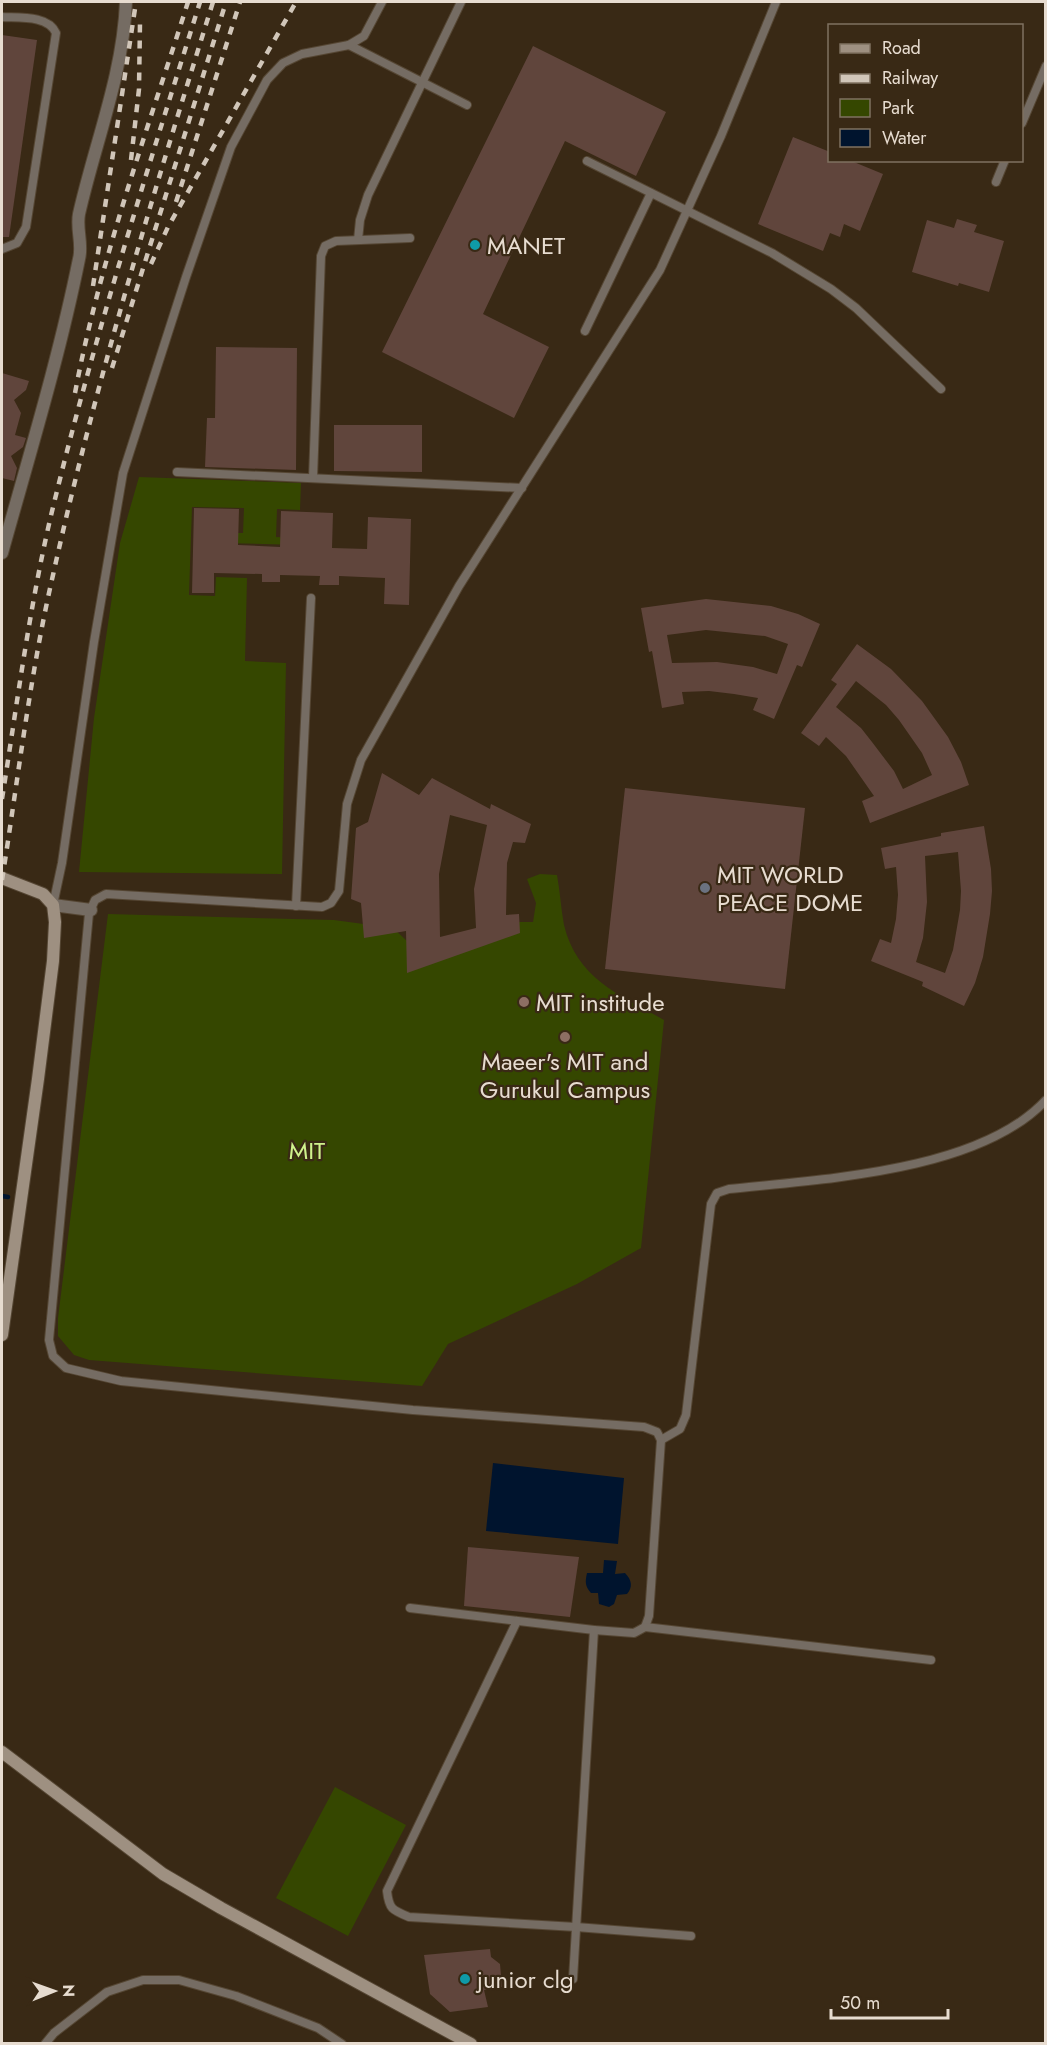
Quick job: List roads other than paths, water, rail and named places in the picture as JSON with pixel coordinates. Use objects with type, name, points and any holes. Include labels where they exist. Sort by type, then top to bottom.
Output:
[{"type":"street","points":[[2,553],[30,458],[80,256],[79,215],[115,85],[126,2]]},
{"type":"street","points":[[2,878],[43,894],[53,905],[55,922],[51,973],[21,1208],[2,1335]]},
{"type":"street","points":[[53,905],[91,910]]},
{"type":"street","points":[[2,1752],[164,1874],[221,1908],[450,2034],[471,2043]]},
{"type":"lane","points":[[53,905],[62,863],[94,642],[123,473],[231,147],[267,80],[283,63],[302,54],[348,45],[364,36],[382,2]]},
{"type":"lane","points":[[358,240],[360,220],[368,195],[461,2]]},
{"type":"lane","points":[[645,1627],[649,1616],[662,1440],[657,1432],[644,1427],[413,1410],[121,1381],[66,1368],[53,1356],[48,1340],[91,910],[95,900],[106,894],[296,906],[321,907],[330,903],[339,891],[347,804],[361,760],[459,586],[660,270],[722,136],[776,2]]},
{"type":"lane","points":[[2,17],[47,22],[56,33],[26,227],[17,243],[2,249]]},
{"type":"lane","points":[[348,45],[467,105]]},
{"type":"lane","points":[[1023,121],[1046,66]]},
{"type":"lane","points":[[587,161],[772,253],[831,289],[856,308],[941,389]]},
{"type":"lane","points":[[996,182],[1004,162]]},
{"type":"lane","points":[[585,331],[651,193]]},
{"type":"lane","points":[[313,478],[321,256],[325,246],[336,241],[410,238]]},
{"type":"lane","points":[[177,472],[522,488]]},
{"type":"lane","points":[[296,906],[311,598]]},
{"type":"lane","points":[[662,1440],[680,1429],[686,1414],[711,1204],[717,1193],[863,1174],[960,1152],[1018,1123],[1046,1100]]},
{"type":"lane","points":[[410,1608],[594,1630],[634,1633],[645,1627],[931,1660]]},
{"type":"lane","points":[[517,1621],[387,1891],[388,1902],[394,1911],[409,1917],[691,1936]]},
{"type":"lane","points":[[573,1979],[594,1630]]},
{"type":"lane","points":[[45,2043],[54,2032],[107,1992],[143,1980],[178,1980],[236,1996],[318,2028],[342,2043]]},
{"type":"water","points":[[493,1463],[624,1478],[618,1544],[486,1531]]},
{"type":"water","points":[[604,1560],[617,1561],[615,1574],[625,1573],[631,1584],[627,1594],[617,1595],[614,1604],[609,1607],[599,1604],[598,1593],[591,1593],[586,1584],[587,1573],[603,1573]]},
{"type":"waterway","points":[[2,1196],[8,1197]]},
{"type":"railway","points":[[93,286],[136,2]]},
{"type":"railway","points":[[75,393],[85,343],[111,245],[188,2]]},
{"type":"railway","points":[[2,799],[32,608],[56,495],[106,309],[200,2]]},
{"type":"railway","points":[[2,880],[38,651],[70,502],[127,287],[213,2]]},
{"type":"railway","points":[[112,368],[226,2]]},
{"type":"railway","points":[[176,202],[240,2]]},
{"type":"railway","points":[[151,264],[168,227],[296,2]]},
{"type":"railway","points":[[131,160],[139,89],[140,22]]},
{"type":"place","name":"MANET","points":[[475,245]]},
{"type":"place","name":"MIT WORLD PEACE DOME","points":[[705,888]]},
{"type":"place","name":"MIT institude","points":[[524,1002]]},
{"type":"place","name":"Maeer's MIT and Gurukul Campus","points":[[565,1037]]},
{"type":"place","name":"junior clg","points":[[465,1979]]},
{"type":"park label","name":"MIT","points":[[307,1150]]}]
